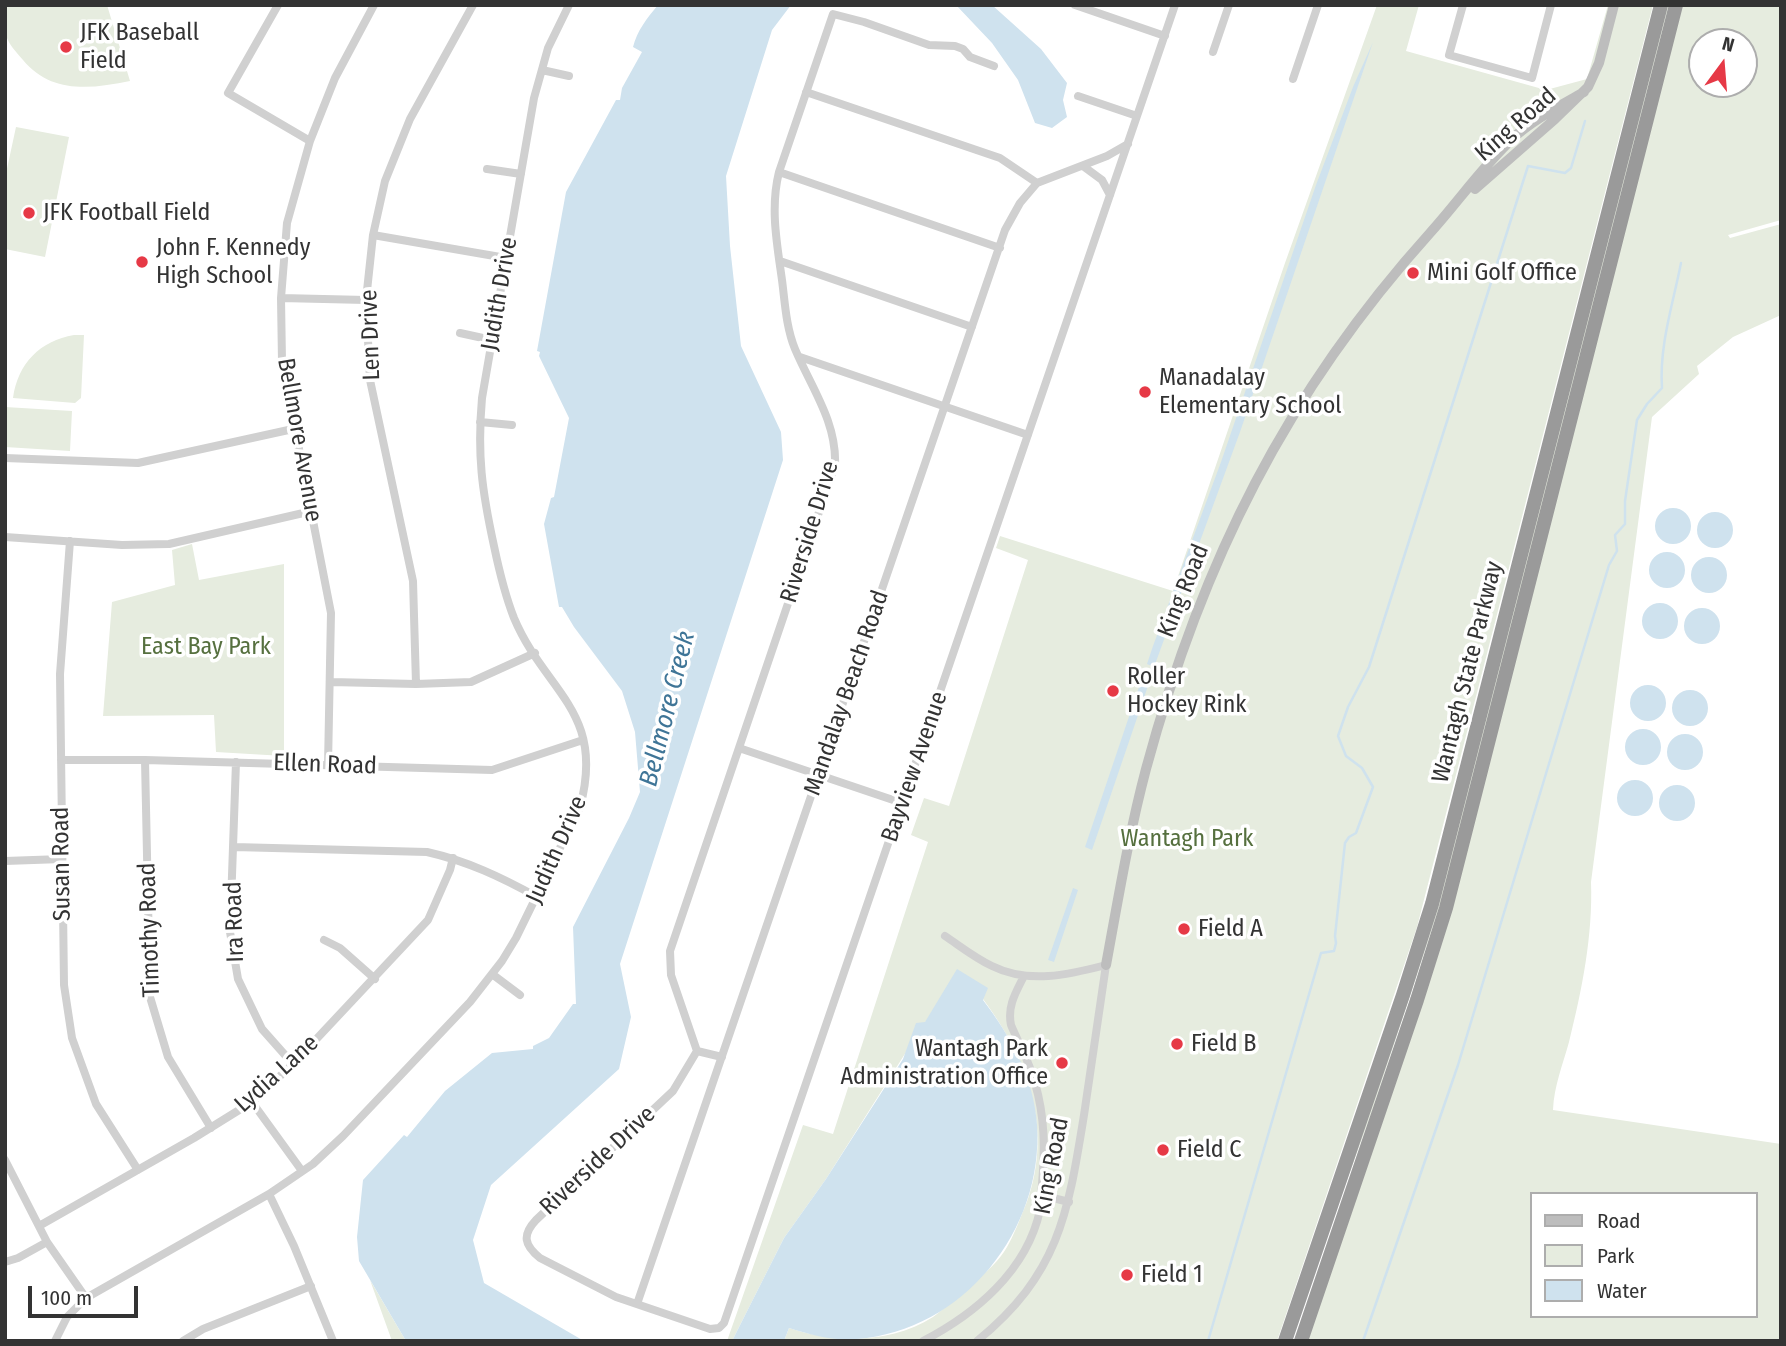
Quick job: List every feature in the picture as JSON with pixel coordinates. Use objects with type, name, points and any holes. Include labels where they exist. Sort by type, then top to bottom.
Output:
[{"type":"highway","name":"Wantagh State Parkway","points":[[1285,1341],[1432,904],[1661,5]]},
{"type":"highway","name":"Wantagh State Parkway","points":[[1301,1341],[1446,908],[1676,5]]},
{"type":"street","points":[[278,5],[228,93],[310,141]]},
{"type":"street","name":"Bellmore Avenue","points":[[328,765],[331,613],[282,362],[281,298],[287,223],[310,141],[335,78],[374,5]]},
{"type":"street","name":"Len Drive","points":[[416,684],[413,581],[370,380],[366,300],[373,235],[385,181],[410,119],[473,5]]},
{"type":"street","name":"Judith Drive","points":[[55,1341],[67,1317],[86,1298],[269,1194],[321,1157],[352,1127],[470,1002],[492,974],[516,939],[580,807],[586,780],[583,740],[572,705],[516,621],[497,561],[483,497],[479,461],[480,422],[492,340],[534,98],[548,48],[569,5]]},
{"type":"street","points":[[1074,5],[1165,36]]},
{"type":"street","name":"Bayview Avenue","points":[[710,1329],[719,1328],[724,1323],[1175,5]]},
{"type":"street","points":[[1213,52],[1229,5]]},
{"type":"street","points":[[1293,79],[1318,5]]},
{"type":"street","points":[[1463,5],[1449,55],[1532,78],[1551,5]]},
{"type":"street","name":"King Road","points":[[977,1341],[1009,1312],[1033,1282],[1054,1244],[1069,1202],[1106,965],[1132,830],[1161,718],[1203,594],[1240,509],[1281,433],[1325,364],[1370,302],[1514,137],[1584,92],[1596,71],[1614,5]]},
{"type":"street","name":"Riverside Drive","points":[[710,1329],[616,1297],[540,1258],[527,1245],[526,1236],[528,1228],[536,1220],[673,1091],[697,1051],[671,975],[670,950],[835,465],[836,450],[832,429],[800,357],[787,320],[774,211],[779,172],[833,14],[929,45],[955,46],[963,49],[970,57],[995,66]]},
{"type":"street","points":[[542,70],[569,76]]},
{"type":"street","points":[[806,92],[1000,158],[1037,183],[1083,166],[1128,144]]},
{"type":"street","points":[[1078,96],[1137,116]]},
{"type":"street","points":[[1083,166],[1102,180],[1110,195]]},
{"type":"street","points":[[487,169],[520,174]]},
{"type":"street","points":[[779,172],[1000,248]]},
{"type":"street","name":"Mandalay Beach Road","points":[[638,1304],[1011,217],[1037,183]]},
{"type":"street","points":[[373,235],[506,258]]},
{"type":"street","points":[[780,261],[972,327]]},
{"type":"street","points":[[281,298],[366,300]]},
{"type":"street","points":[[460,333],[492,340]]},
{"type":"street","points":[[800,357],[1028,436]]},
{"type":"street","points":[[480,422],[512,425]]},
{"type":"street","points":[[5,458],[138,463],[293,429]]},
{"type":"street","points":[[5,537],[122,545],[169,544],[312,511]]},
{"type":"street","name":"Susan Road","points":[[70,541],[60,674],[64,985],[72,1038],[96,1104],[138,1170]]},
{"type":"street","points":[[331,681],[416,684],[471,682],[535,653]]},
{"type":"street","name":"Ellen Road","points":[[61,760],[492,770],[583,740]]},
{"type":"street","points":[[739,748],[902,803]]},
{"type":"street","name":"Timothy Road","points":[[145,760],[150,997],[168,1057],[211,1128]]},
{"type":"street","name":"Ira Road","points":[[236,762],[230,932],[238,979],[262,1029],[293,1064]]},
{"type":"street","points":[[234,847],[427,852],[489,870],[537,897]]},
{"type":"street","name":"Lydia Lane","points":[[39,1226],[252,1102],[293,1064],[428,920],[453,858]]},
{"type":"street","points":[[5,861],[62,859]]},
{"type":"street","points":[[945,936],[993,967],[1024,975],[1065,976],[1106,965]]},
{"type":"street","points":[[324,940],[340,948],[375,979]]},
{"type":"street","points":[[492,974],[520,995]]},
{"type":"street","points":[[923,1341],[965,1316],[1002,1283],[1030,1240],[1040,1210],[1045,1130],[1035,1080],[1010,1025],[1009,1015],[1010,1003],[1024,975]]},
{"type":"street","points":[[697,1051],[722,1057]]},
{"type":"street","points":[[252,1102],[302,1171]]},
{"type":"street","points":[[5,1160],[47,1242],[86,1298]]},
{"type":"street","points":[[269,1194],[334,1341]]},
{"type":"street","points":[[1041,1195],[1069,1202]]},
{"type":"street","points":[[5,1262],[47,1242]]},
{"type":"street","points":[[183,1341],[203,1329],[311,1286]]},
{"type":"green space","name":"JFK Baseball Field","points":[[5,5],[107,5],[130,81],[86,87],[59,84],[46,79],[23,60],[8,41]]},
{"type":"green space","name":"Wantagh Park","points":[[1377,5],[1419,5],[1406,51],[1546,90],[1587,79],[1608,5],[1653,5],[1417,927],[1277,1341],[784,1341],[789,1328],[825,1336],[862,1338],[917,1326],[933,1317],[992,1266],[1007,1248],[1031,1190],[1037,1161],[1037,1132],[1034,1104],[1026,1077],[1015,1050],[983,999],[925,1022],[826,1179],[784,1238],[732,1341],[727,1341],[803,1125],[833,1134],[928,842],[911,835],[924,798],[949,806],[1028,560],[996,548],[1000,536],[1173,591]]},
{"type":"green space","points":[[1666,5],[1669,5],[1443,896],[1343,1191],[1423,948]]},
{"type":"green space","points":[[1682,5],[1781,5],[1781,220],[1728,235],[1730,238],[1781,224],[1781,315],[1733,337],[1697,366],[1699,374],[1652,417],[1591,882],[1586,962],[1553,1110],[1781,1144],[1781,1341],[1306,1341],[1438,954]]},
{"type":"green space","name":"JFK Football Field","points":[[16,127],[69,137],[45,257],[5,249],[5,178]]},
{"type":"green space","points":[[84,335],[81,398],[75,403],[13,398],[20,374],[33,356],[51,342]]},
{"type":"green space","points":[[5,407],[72,411],[70,451],[5,447]]},
{"type":"green space","name":"East Bay Park","points":[[192,544],[199,580],[284,564],[284,756],[216,752],[214,715],[103,716],[112,602],[175,585],[172,550]]},
{"type":"green space","points":[[370,1280],[406,1341],[392,1341]]},
{"type":"water","name":"Bellmore Creek","points":[[658,5],[791,5],[772,30],[726,176],[730,246],[741,346],[781,432],[783,460],[620,964],[631,1017],[619,1069],[491,1185],[473,1240],[484,1283],[584,1341],[406,1341],[359,1261],[357,1237],[363,1180],[404,1135],[407,1137],[445,1091],[492,1053],[533,1049],[533,1046],[549,1038],[573,1004],[576,1004],[573,927],[640,792],[635,732],[622,691],[562,607],[559,607],[544,524],[551,498],[554,497],[569,418],[539,356],[540,352],[537,351],[566,192],[616,100],[620,100],[622,88],[642,52],[633,47],[635,41]]},
{"type":"water","points":[[956,5],[992,5],[1041,49],[1067,83],[1063,100],[1067,117],[1052,128],[1035,123],[1018,80],[992,43]]},
{"type":"water","points":[[1373,42],[1240,432],[1154,667],[1147,664],[1153,646],[1221,462],[1316,185]]},
{"type":"water","points":[[1673,508],[1686,513],[1691,526],[1686,539],[1673,544],[1660,539],[1655,526],[1660,513]]},
{"type":"water","points":[[1715,512],[1728,517],[1733,530],[1728,543],[1715,548],[1702,543],[1697,530],[1702,517]]},
{"type":"water","points":[[1667,552],[1680,557],[1685,570],[1680,583],[1667,588],[1654,583],[1649,570],[1654,557]]},
{"type":"water","points":[[1709,557],[1722,562],[1727,575],[1722,588],[1709,593],[1696,588],[1691,575],[1696,562]]},
{"type":"water","points":[[1660,603],[1673,608],[1678,621],[1673,634],[1660,639],[1647,634],[1642,621],[1647,608]]},
{"type":"water","points":[[1702,608],[1715,613],[1720,626],[1715,639],[1702,644],[1689,639],[1684,626],[1689,613]]},
{"type":"water","points":[[1142,678],[1150,680],[1092,850],[1085,847]]},
{"type":"water","points":[[1648,685],[1661,690],[1666,703],[1661,716],[1648,721],[1635,716],[1630,703],[1635,690]]},
{"type":"water","points":[[1690,690],[1703,695],[1708,708],[1703,721],[1690,726],[1677,721],[1672,708],[1677,695]]},
{"type":"water","points":[[1643,729],[1656,734],[1661,747],[1656,760],[1643,765],[1630,760],[1625,747],[1630,734]]},
{"type":"water","points":[[1685,734],[1698,739],[1703,752],[1698,765],[1685,770],[1672,765],[1667,752],[1672,739]]},
{"type":"water","points":[[1635,780],[1648,785],[1653,798],[1648,811],[1635,816],[1622,811],[1617,798],[1622,785]]},
{"type":"water","points":[[1677,785],[1690,790],[1695,803],[1690,816],[1677,821],[1664,816],[1659,803],[1664,790]]},
{"type":"water","points":[[1073,888],[1078,890],[1054,962],[1048,960]]},
{"type":"water","points":[[957,969],[988,988],[983,1000],[1012,1043],[1026,1075],[1035,1108],[1036,1164],[1027,1202],[1011,1237],[989,1268],[962,1295],[931,1317],[895,1332],[857,1339],[839,1339],[789,1328],[784,1341],[732,1341],[784,1238],[826,1179],[903,1059],[916,1023],[925,1022]]},
{"type":"waterway","points":[[1208,1341],[1321,953],[1334,951],[1345,843],[1356,833],[1373,787],[1362,768],[1346,756],[1338,736],[1348,707],[1369,667],[1528,166],[1565,173],[1571,168],[1585,121]]},
{"type":"waterway","points":[[1363,1341],[1458,1065],[1609,565],[1617,551],[1615,535],[1625,524],[1625,501],[1637,420],[1662,388],[1665,341],[1681,263]]},
{"type":"place","name":"JFK Baseball Field","points":[[66,47]]},
{"type":"place","name":"JFK Football Field","points":[[29,213]]},
{"type":"place","name":"John F. Kennedy High School","points":[[142,262]]},
{"type":"place","name":"Mini Golf Office","points":[[1413,273]]},
{"type":"place","name":"Manadalay Elementary School","points":[[1145,392]]},
{"type":"place","name":"Roller Hockey Rink","points":[[1113,691]]},
{"type":"place","name":"Field A","points":[[1184,929]]},
{"type":"place","name":"Field B","points":[[1177,1044]]},
{"type":"place","name":"Wantagh Park Administration Office","points":[[1062,1063]]},
{"type":"place","name":"Field C","points":[[1163,1150]]},
{"type":"place","name":"Field 1","points":[[1127,1275]]}]
